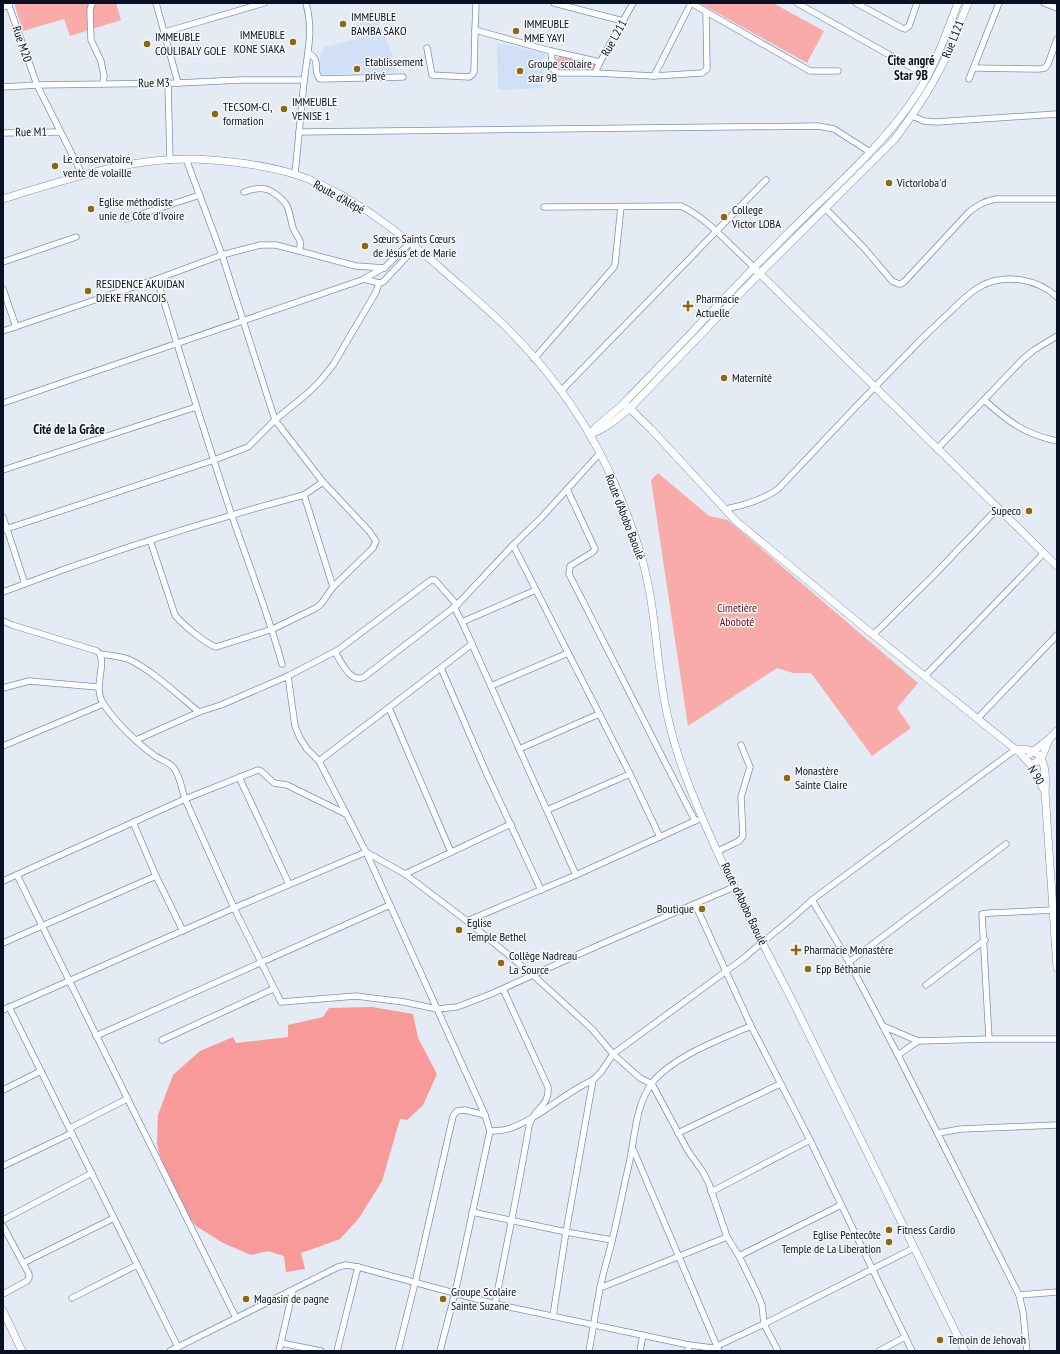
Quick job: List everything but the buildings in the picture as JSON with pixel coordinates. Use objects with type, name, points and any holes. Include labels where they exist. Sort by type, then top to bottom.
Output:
[{"type":"main road","points":[[590,434],[624,403],[754,267],[870,152],[905,112],[927,76],[958,3]]},
{"type":"main road","name":"Rue L121","points":[[590,434],[600,431],[614,422],[630,408],[760,273],[894,140],[928,92],[943,64],[968,3]]},
{"type":"main road","name":"Route d'Alépé","points":[[3,199],[82,174],[133,163],[186,159],[233,162],[261,166],[295,174],[341,196],[382,222],[413,245],[508,329],[561,391],[590,434]]},
{"type":"main road","points":[[754,267],[1057,566]]},
{"type":"main road","name":"N 90","points":[[624,403],[741,525],[873,635],[1016,749],[1031,765],[1046,792]]},
{"type":"main road","name":"Route d'Abobo Baoulé","points":[[590,434],[619,495],[644,567],[650,594],[664,701],[672,734],[698,819],[718,851],[734,887],[965,1351]]},
{"type":"main road","points":[[1026,759],[1049,740],[1057,731]]},
{"type":"main road","points":[[1031,765],[1041,759],[1049,740]]},
{"type":"main road","points":[[1016,749],[1034,751]]},
{"type":"main road","name":"N 90","points":[[1034,751],[1041,759],[1045,772],[1055,891],[1054,910],[1057,968]]},
{"type":"main road","points":[[3,1311],[22,1351]]},
{"type":"street","points":[[92,3],[90,10],[91,40],[101,61],[104,76],[103,83]]},
{"type":"street","points":[[156,3],[178,83]]},
{"type":"street","points":[[165,32],[264,3]]},
{"type":"street","points":[[295,174],[310,33],[306,3]]},
{"type":"street","points":[[427,48],[432,75],[469,77],[472,75],[474,72],[476,3]]},
{"type":"street","points":[[554,3],[623,21]]},
{"type":"street","name":"Rue L211","points":[[595,73],[634,3]]},
{"type":"street","points":[[654,76],[691,3],[706,13],[810,71],[838,71]]},
{"type":"street","points":[[797,3],[927,76]]},
{"type":"street","points":[[856,3],[905,29],[908,26],[917,3]]},
{"type":"street","points":[[969,79],[1000,3]]},
{"type":"street","points":[[1044,3],[1057,8]]},
{"type":"street","name":"Rue M20","points":[[7,5],[37,85],[82,174]]},
{"type":"street","points":[[551,51],[553,69],[558,73],[654,76],[705,72],[707,70],[706,13]]},
{"type":"street","points":[[475,30],[551,51],[600,62]]},
{"type":"street","points":[[974,68],[1045,68],[1048,64],[1057,39]]},
{"type":"street","points":[[308,54],[316,59],[317,77],[320,79],[403,77]]},
{"type":"street","name":"Rue M3","points":[[3,87],[103,83],[304,80]]},
{"type":"street","points":[[168,83],[170,160]]},
{"type":"street","points":[[912,116],[924,121],[936,122],[1057,114]]},
{"type":"street","points":[[299,132],[818,126],[834,129],[870,152]]},
{"type":"street","name":"Rue M1","points":[[3,133],[60,132]]},
{"type":"street","points":[[150,540],[176,615],[179,620],[213,646],[219,646],[273,629],[316,608],[321,604],[333,587],[372,548],[376,541],[369,531],[323,482],[275,420],[222,255],[186,159]]},
{"type":"street","points":[[561,391],[766,180]]},
{"type":"street","points":[[244,192],[266,188],[281,198],[287,206],[293,228],[301,241],[299,251]]},
{"type":"street","points":[[126,219],[200,195]]},
{"type":"street","points":[[825,208],[865,249],[892,281],[901,284],[968,212],[986,200],[1057,199]]},
{"type":"street","points":[[544,207],[681,206],[688,209],[716,230],[754,267]]},
{"type":"street","points":[[534,358],[614,267],[621,207]]},
{"type":"street","points":[[3,262],[76,237]]},
{"type":"street","points":[[3,331],[157,279],[222,255],[260,245],[268,244],[356,266],[385,267],[392,271]]},
{"type":"street","points":[[3,403],[364,279],[385,267],[413,245]]},
{"type":"street","points":[[364,279],[379,283],[383,282],[413,245]]},
{"type":"street","points":[[157,279],[196,407],[273,629],[282,664]]},
{"type":"street","points":[[726,509],[750,503],[778,490],[875,386],[932,328],[982,285],[994,281],[1009,279],[1025,281],[1039,285],[1057,297]]},
{"type":"street","points":[[5,529],[214,460],[248,447],[275,420],[308,393],[333,365],[376,292],[379,283]]},
{"type":"street","points":[[3,289],[16,327]]},
{"type":"street","points":[[937,449],[1034,350],[1057,336]]},
{"type":"street","points":[[984,400],[1016,426],[1044,438],[1057,441]]},
{"type":"street","points":[[3,470],[196,407]]},
{"type":"street","points":[[335,652],[351,675],[360,679],[419,635],[456,606],[568,489],[600,453]]},
{"type":"street","points":[[3,592],[150,540],[232,514],[304,495],[323,482]]},
{"type":"street","points":[[466,921],[541,890],[698,819],[569,574],[570,566],[594,552],[595,549],[568,489]]},
{"type":"street","points":[[304,495],[333,587]]},
{"type":"street","points":[[873,635],[933,576],[998,508]]},
{"type":"street","points":[[3,517],[5,529],[25,584]]},
{"type":"street","points":[[513,545],[630,774],[660,837]]},
{"type":"street","points":[[925,676],[1044,553]]},
{"type":"street","points":[[136,740],[288,676],[335,652],[431,580],[435,580],[456,606],[576,874]]},
{"type":"street","points":[[462,622],[536,590]]},
{"type":"street","points":[[3,620],[12,625],[97,651],[100,654],[126,659],[136,663],[200,712]]},
{"type":"street","points":[[978,718],[1057,635]]},
{"type":"street","points":[[319,761],[472,644]]},
{"type":"street","points":[[491,686],[568,653]]},
{"type":"street","points":[[100,654],[102,662],[98,687],[99,695],[103,704],[136,740],[155,756],[172,766],[176,771],[184,799],[234,908],[280,1001],[283,1003],[356,996],[404,1002],[437,1009],[470,1004],[597,946],[734,887]]},
{"type":"street","points":[[441,668],[541,890]]},
{"type":"street","points":[[288,676],[295,726],[300,738],[306,749],[319,761],[366,852],[485,1115],[490,1131],[455,1293],[440,1351]]},
{"type":"street","points":[[3,688],[29,682],[98,687]]},
{"type":"street","points":[[3,746],[103,704]]},
{"type":"street","points":[[389,708],[451,852]]},
{"type":"street","points":[[519,749],[599,714]]},
{"type":"street","points":[[718,851],[739,841],[743,836],[741,797],[750,767],[741,745]]},
{"type":"street","points":[[490,1131],[510,1129],[531,1119],[577,1088],[594,1080],[613,1054],[744,958],[762,941],[794,917],[812,900],[1016,749]]},
{"type":"street","points":[[3,881],[184,799],[258,770],[274,783],[287,785],[346,814]]},
{"type":"street","points":[[547,810],[630,774]]},
{"type":"street","points":[[240,777],[289,884]]},
{"type":"street","points":[[133,822],[156,876],[183,931]]},
{"type":"street","points":[[406,874],[511,824]]},
{"type":"street","points":[[849,962],[1006,844]]},
{"type":"street","points":[[3,1010],[289,884],[366,852]]},
{"type":"street","points":[[366,852],[406,874],[534,976],[592,1029],[613,1054],[640,1078],[652,1084],[688,1151],[703,1172],[727,1237],[739,1256],[762,1305],[764,1324],[778,1351]]},
{"type":"street","points":[[17,875],[236,1318]]},
{"type":"street","points":[[3,943],[156,876]]},
{"type":"street","points":[[812,900],[849,962],[898,1055],[1019,1295],[1023,1312],[1028,1351]]},
{"type":"street","points":[[695,904],[751,1026],[810,1140],[912,1351]]},
{"type":"street","points":[[96,1036],[390,905]]},
{"type":"street","points":[[989,1039],[985,940],[982,914],[1054,910]]},
{"type":"street","points":[[926,985],[985,940]]},
{"type":"street","points":[[162,1040],[274,989]]},
{"type":"street","points":[[495,1304],[531,1119],[547,1100],[549,1094],[548,1087],[503,989]]},
{"type":"street","points":[[10,1007],[178,1347]]},
{"type":"street","points":[[589,1351],[600,1288],[643,1101],[652,1084],[664,1072],[683,1058],[703,1047],[751,1026]]},
{"type":"street","points":[[882,1026],[918,1042],[989,1039],[1057,1039]]},
{"type":"street","points":[[898,1055],[918,1042]]},
{"type":"street","points":[[3,1090],[41,1072]]},
{"type":"street","points":[[553,1316],[566,1232],[594,1080]]},
{"type":"street","points":[[678,1133],[780,1084]]},
{"type":"street","points":[[3,1166],[127,1099]]},
{"type":"street","points":[[398,1351],[453,1116],[457,1111],[466,1110],[485,1115]]},
{"type":"street","points":[[938,1133],[961,1129],[1057,1125]]},
{"type":"street","points":[[711,1192],[810,1140]]},
{"type":"street","points":[[632,1149],[718,1348]]},
{"type":"street","points":[[3,1220],[92,1173]]},
{"type":"street","points":[[739,1256],[841,1204]]},
{"type":"street","points":[[472,1212],[612,1240]]},
{"type":"street","points":[[23,1263],[114,1218]]},
{"type":"street","points":[[3,1226],[29,1274],[27,1281],[3,1294]]},
{"type":"street","points":[[600,1288],[727,1237]]},
{"type":"street","points":[[170,1351],[338,1267],[346,1265],[495,1304],[643,1335],[689,1348],[718,1348],[872,1268],[914,1248]]},
{"type":"street","points":[[72,1298],[137,1266]]},
{"type":"street","points":[[337,1351],[358,1267]]},
{"type":"street","points":[[279,1351],[292,1290]]},
{"type":"street","points":[[1019,1295],[1057,1292]]},
{"type":"street","points":[[640,1351],[643,1335]]},
{"type":"street","points":[[879,1351],[905,1337]]},
{"type":"street","points":[[281,1342],[321,1351]]},
{"type":"shaded area","points":[[374,11],[395,61],[396,72],[318,75],[319,62],[324,47],[358,39],[361,15]]},
{"type":"shaded area","name":"Groupe scolaire star 9B","points":[[497,43],[545,53],[543,88],[498,90]]},
{"type":"shaded area","points":[[372,1007],[413,1014],[418,1038],[437,1074],[423,1105],[407,1120],[400,1119],[382,1181],[359,1218],[340,1239],[301,1253],[305,1269],[286,1272],[284,1256],[268,1251],[251,1255],[223,1243],[196,1226],[169,1192],[157,1144],[158,1115],[173,1075],[200,1051],[233,1037],[236,1043],[288,1037],[288,1025],[323,1017],[329,1008]]},
{"type":"green space","points":[[14,3],[116,3],[121,20],[70,36],[64,19],[23,31]]},
{"type":"green space","points":[[773,3],[824,31],[807,63],[701,4]]},
{"type":"green space","points":[[560,56],[597,63],[593,71],[558,71],[556,60]]},
{"type":"green space","name":"Cimetière Aboboté","points":[[658,473],[709,516],[728,520],[918,683],[897,708],[911,728],[872,756],[811,673],[793,673],[777,668],[688,726],[651,480]]},
{"type":"place","name":"IMMEUBLE BAMBA SAKO","points":[[343,24]]},
{"type":"place","name":"IMMEUBLE MME YAYI","points":[[516,31]]},
{"type":"place","name":"IMMEUBLE KONE SIAKA","points":[[293,42]]},
{"type":"place","name":"IMMEUBLE COULIBALY GOLE","points":[[147,44]]},
{"type":"place","name":"Etablissement privé","points":[[357,69]]},
{"type":"place","name":"Groupe scolaire star 9B","points":[[520,71]]},
{"type":"place","name":"IMMEUBLE VENISE 1","points":[[284,109]]},
{"type":"place","name":"TECSOM-CI, formation","points":[[215,114]]},
{"type":"place","name":"Le conservatoire, vente de volaille","points":[[55,166]]},
{"type":"place","name":"Victorloba'd","points":[[889,183]]},
{"type":"place","name":"Eglise méthodiste unie de Côte d'Ivoire","points":[[91,209]]},
{"type":"place","name":"College Victor LOBA","points":[[724,217]]},
{"type":"place","name":"Sœurs Saints Cœurs de Jésus et de Marie","points":[[365,246]]},
{"type":"place","name":"RESIDENCE AKUIDAN DJEKE FRANCOIS","points":[[88,291]]},
{"type":"place","name":"Pharmacie Actuelle","points":[[688,306]]},
{"type":"place","name":"Maternité","points":[[724,378]]},
{"type":"place","name":"Supeco","points":[[1029,511]]},
{"type":"place","name":"Monastère Sainte Claire","points":[[787,778]]},
{"type":"place","name":"Boutique","points":[[702,909]]},
{"type":"place","name":"Eglise Temple Bethel","points":[[459,930]]},
{"type":"place","name":"Pharmacie Monastère","points":[[796,950]]},
{"type":"place","name":"Collège Nadreau La Source","points":[[501,963]]},
{"type":"place","name":"Epp Béthanie","points":[[808,969]]},
{"type":"place","name":"Fitness Cardio","points":[[889,1230]]},
{"type":"place","name":"Eglise Pentecôte Temple de La Liberation","points":[[889,1242]]},
{"type":"place","name":"Magasin de pagne","points":[[246,1299]]},
{"type":"place","name":"Groupe Scolaire Sainte Suzane","points":[[443,1299]]},
{"type":"place","name":"Temoin de Jehovah","points":[[940,1340]]},
{"type":"district","name":"Cite angré Star 9B","points":[[911,68]]},
{"type":"district","name":"Cité de la Grâce","points":[[69,429]]}]
